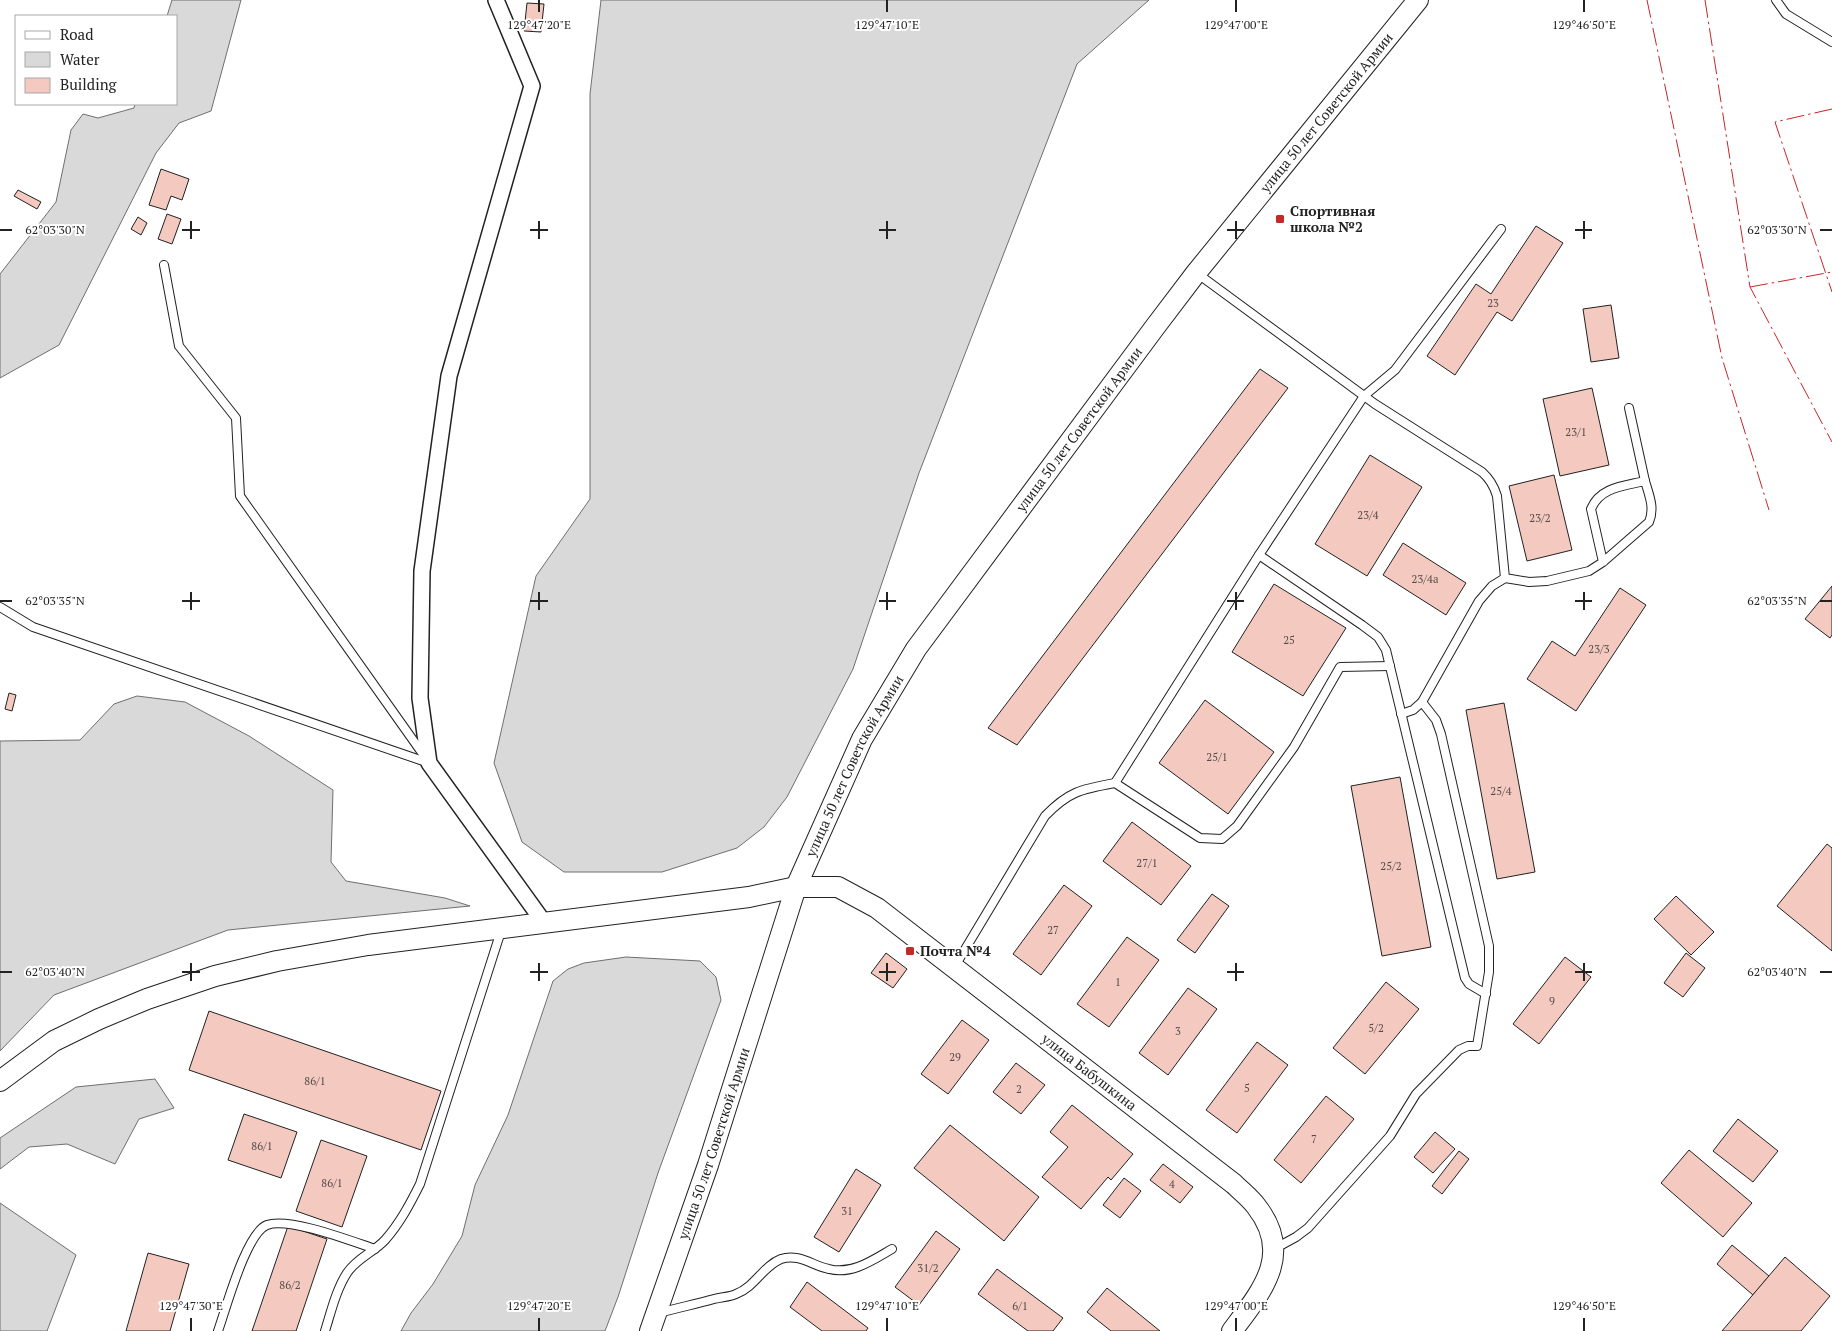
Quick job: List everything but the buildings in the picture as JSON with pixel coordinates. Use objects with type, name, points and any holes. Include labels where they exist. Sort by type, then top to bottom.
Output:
[{"type":"street","points":[[496,0],[532,86],[450,376],[422,571],[420,698],[429,763],[545,924]]},
{"type":"street","name":"улица 50 лет Советской Армии","points":[[654,1322],[708,1166],[796,887],[862,739],[916,649],[1196,273],[1418,0]]},
{"type":"street","name":"улица Бабушкина","points":[[0,1081],[54,1041],[147,999],[215,976],[277,961],[341,950],[749,897],[796,887],[838,887],[877,908],[955,967],[1234,1184],[1256,1205],[1270,1230],[1274,1248],[1270,1274],[1261,1292],[1232,1331]]},
{"type":"lane","points":[[1776,0],[1786,14],[1832,42]]},
{"type":"lane","points":[[1115,783],[1259,555],[1364,396],[1394,370],[1501,230]]},
{"type":"lane","points":[[164,265],[179,346],[236,418],[240,496],[429,763]]},
{"type":"lane","points":[[1196,273],[1364,396],[1482,472],[1494,487],[1496,496],[1505,578]]},
{"type":"lane","points":[[1401,714],[1413,710],[1422,702],[1479,601],[1492,586],[1505,578],[1529,582],[1547,581],[1589,571],[1603,562],[1649,522],[1652,505],[1629,408]]},
{"type":"lane","points":[[1603,562],[1591,509],[1595,501],[1609,489],[1645,481]]},
{"type":"lane","points":[[1259,555],[1362,624],[1378,637],[1386,650],[1465,978],[1469,984],[1486,994]]},
{"type":"lane","points":[[0,608],[33,627],[429,763]]},
{"type":"lane","points":[[955,967],[1045,816],[1070,795],[1082,789],[1115,783],[1200,838],[1222,839],[1237,826],[1294,747],[1340,667],[1390,666]]},
{"type":"lane","points":[[1274,1248],[1296,1237],[1308,1228],[1390,1136],[1416,1094],[1459,1050],[1468,1046],[1477,1046],[1489,972],[1487,933],[1441,734],[1436,720],[1422,702]]},
{"type":"lane","points":[[325,1331],[338,1289],[348,1272],[384,1241],[405,1214],[420,1184],[501,929]]},
{"type":"lane","points":[[218,1331],[248,1247],[258,1232],[266,1225],[276,1223],[292,1224],[375,1248]]},
{"type":"lane","points":[[654,1322],[737,1294],[749,1287],[773,1264],[782,1259],[802,1259],[829,1270],[844,1270],[857,1268],[892,1249]]},
{"type":"water","points":[[172,0],[241,0],[211,111],[179,123],[156,153],[59,345],[0,378],[0,274],[56,202],[71,130],[83,114],[98,118],[134,108],[135,105],[178,105],[178,15],[167,15]]},
{"type":"water","points":[[601,0],[1149,0],[1077,64],[919,473],[853,669],[787,797],[764,827],[737,848],[662,872],[564,872],[522,842],[494,763],[536,576],[590,499],[590,94]]},
{"type":"water","points":[[137,696],[185,702],[249,736],[333,790],[331,862],[346,881],[445,898],[470,906],[228,930],[54,995],[0,1051],[0,741],[80,740],[114,704]]},
{"type":"water","points":[[626,957],[700,961],[716,977],[721,1000],[658,1173],[618,1297],[605,1331],[401,1331],[411,1313],[433,1284],[462,1236],[475,1185],[508,1115],[553,981],[568,969],[584,963]]},
{"type":"water","points":[[155,1079],[174,1108],[139,1119],[115,1164],[67,1144],[29,1147],[0,1169],[0,1138],[76,1087]]},
{"type":"water","points":[[0,1203],[76,1255],[47,1331],[0,1331]]},
{"type":"power","points":[[1647,0],[1722,358],[1769,510]]},
{"type":"power","points":[[1705,0],[1750,287],[1832,442]]},
{"type":"power","points":[[1832,109],[1775,122],[1832,292]]},
{"type":"power","points":[[1750,287],[1832,272]]},
{"type":"place","name":"Спортивная школа №2","points":[[1280,219]]},
{"type":"place","name":"Почта №4","points":[[910,951]]}]
